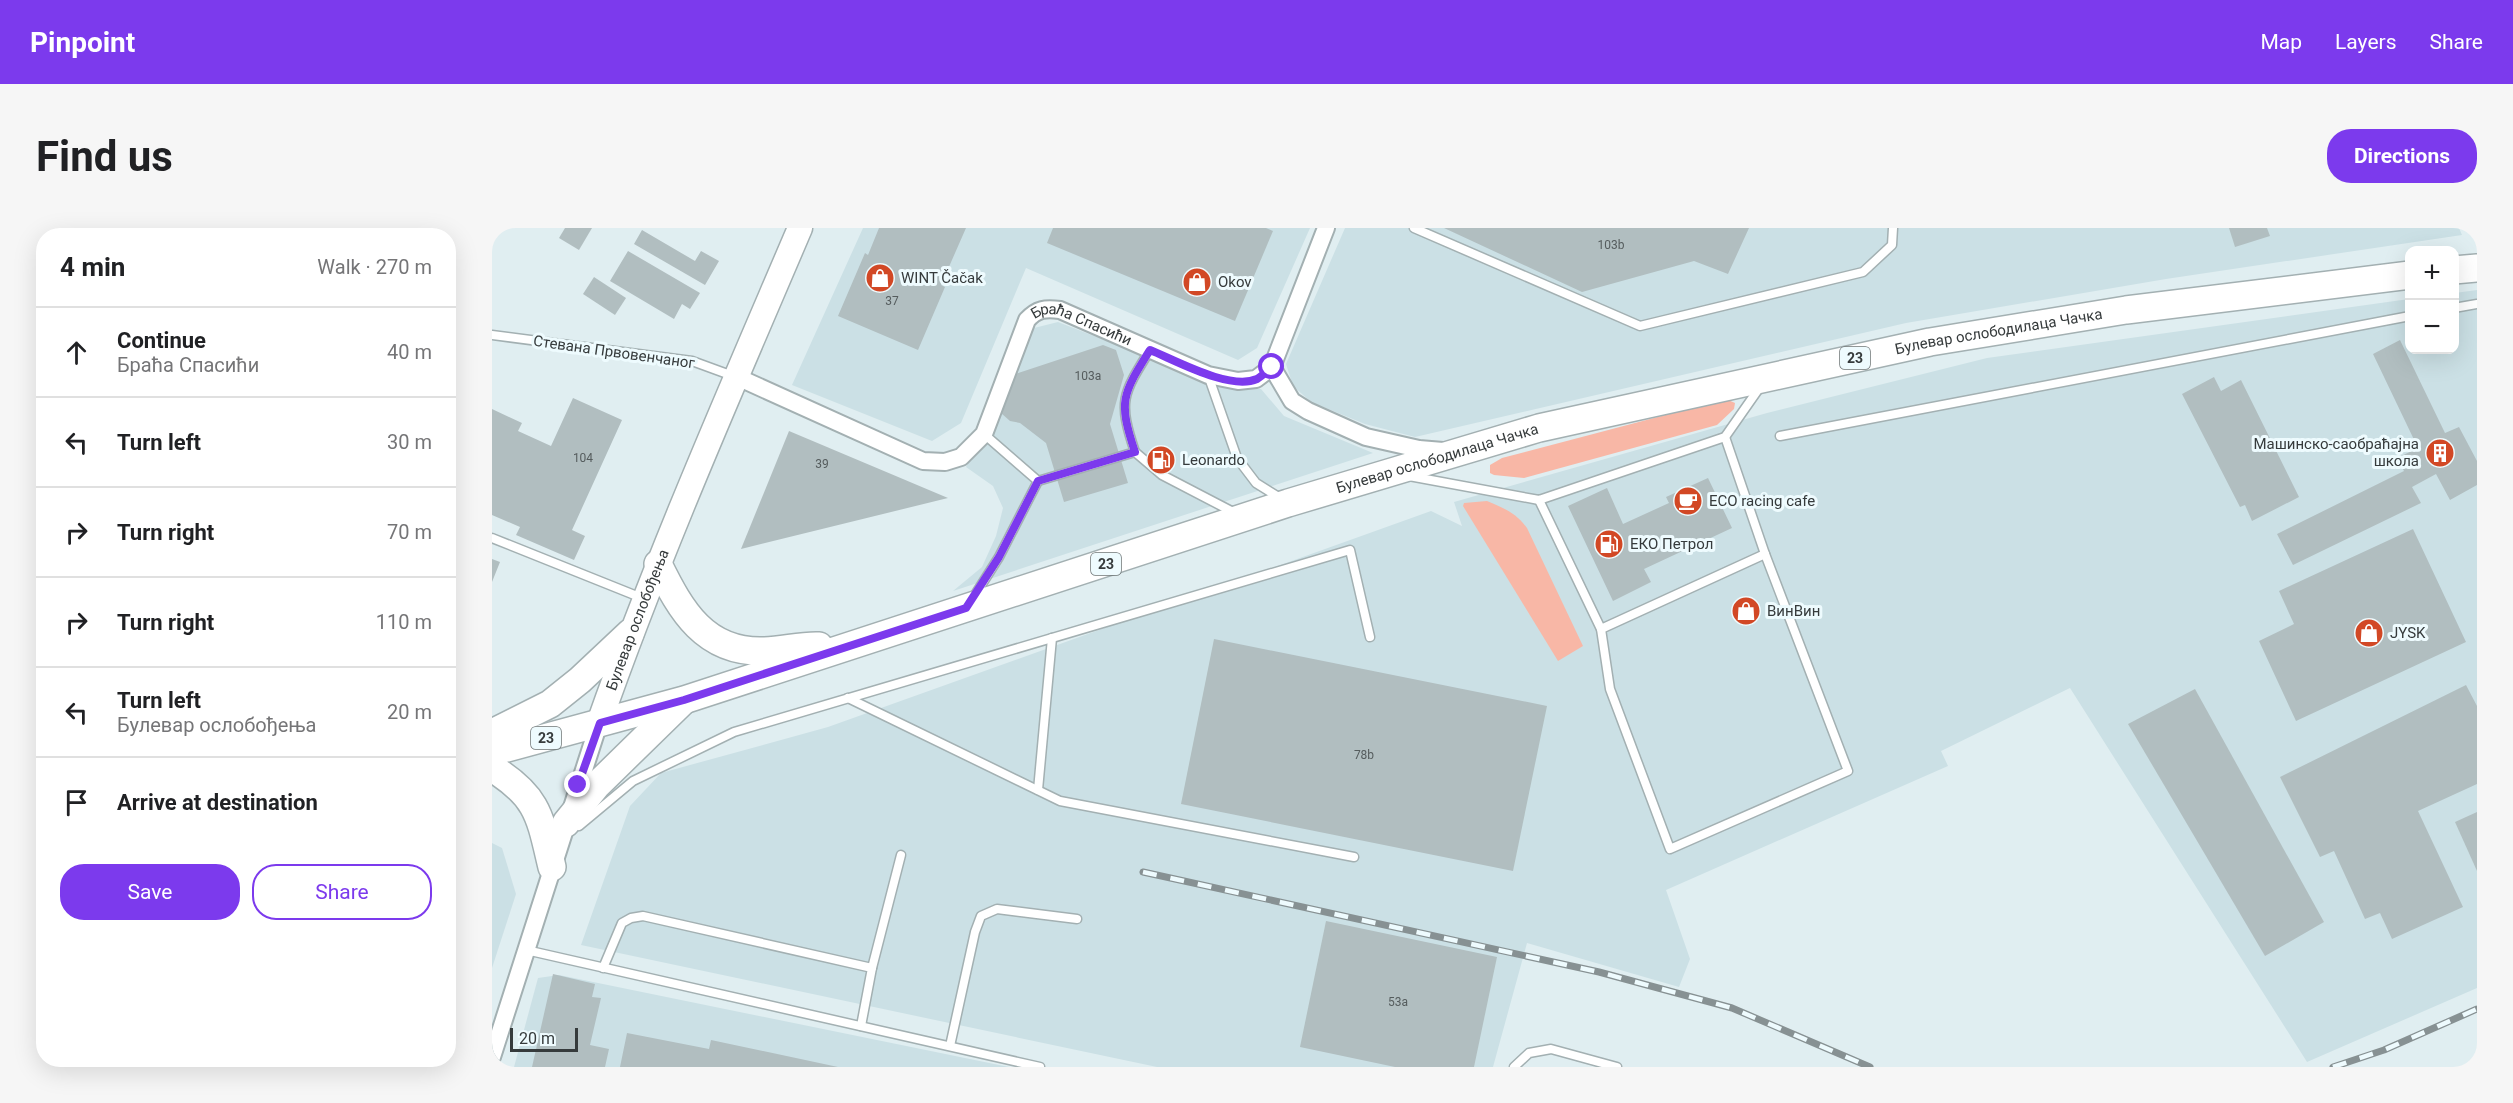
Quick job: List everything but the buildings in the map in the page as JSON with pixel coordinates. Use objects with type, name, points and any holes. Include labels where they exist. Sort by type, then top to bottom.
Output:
[{"type":"main road","name":"Булевар ослобођења","points":[[600,723],[630,633],[735,376],[800,228]]},
{"type":"main road","points":[[2459,270],[2477,268]]},
{"type":"main road","name":"Булевар ослободилаца Чачка","points":[[492,752],[684,700],[1288,503],[1576,418],[1930,342],[2126,310],[2405,275]]},
{"type":"main road","points":[[658,564],[688,616],[712,638],[729,647],[747,651],[817,645],[844,649]]},
{"type":"main road","points":[[492,733],[550,704],[580,680],[630,633]]},
{"type":"main road","points":[[563,832],[597,785],[684,700]]},
{"type":"main road","points":[[492,768],[518,785],[529,797],[541,821],[552,867]]},
{"type":"street","points":[[1326,228],[1272,367],[1292,401],[1366,437],[1419,449],[1459,452]]},
{"type":"street","name":"Браћа Спасићи","points":[[735,376],[923,461],[945,462],[960,457],[984,434],[1027,320],[1034,312],[1047,308],[1060,310],[1208,375],[1238,381],[1256,379],[1272,367]]},
{"type":"street","name":"Булевар ослобођења","points":[[492,1057],[600,723]]},
{"type":"lane","points":[[1414,228],[1640,326],[1863,272],[1892,245],[1893,228]]},
{"type":"lane","points":[[2459,307],[2477,304]]},
{"type":"lane","points":[[1780,436],[2405,317]]},
{"type":"lane","name":"Стевана Првовенчаног","points":[[492,334],[692,361],[735,376]]},
{"type":"lane","points":[[1150,350],[1131,380],[1123,404],[1135,452],[1162,475],[1246,518]]},
{"type":"lane","points":[[1208,375],[1237,458],[1256,483],[1288,503]]},
{"type":"lane","points":[[1389,472],[1539,500],[1725,437],[1767,377]]},
{"type":"lane","points":[[984,434],[1038,481]]},
{"type":"lane","points":[[1539,500],[1601,629],[1610,688],[1670,849],[1848,771],[1765,554],[1725,437]]},
{"type":"lane","points":[[966,608],[999,557],[1038,481],[1135,452]]},
{"type":"lane","points":[[492,538],[644,600]]},
{"type":"lane","points":[[563,832],[633,781],[734,732],[1350,550],[1370,637]]},
{"type":"lane","points":[[1601,629],[1765,554]]},
{"type":"lane","points":[[1038,790],[1052,638]]},
{"type":"lane","points":[[848,698],[1060,801],[1354,857]]},
{"type":"lane","points":[[861,1026],[872,968],[901,855]]},
{"type":"lane","points":[[950,1046],[975,932],[981,916],[997,909],[1077,919]]},
{"type":"lane","points":[[603,968],[622,923],[631,918],[643,916],[872,968]]},
{"type":"lane","points":[[526,950],[1040,1067]]},
{"type":"lane","points":[[1514,1067],[1529,1053],[1551,1049],[1617,1067]]},
{"type":"shaded area","points":[[863,228],[1310,228],[1257,348],[1238,360],[1026,268],[961,423],[932,441],[792,385]]},
{"type":"shaded area","points":[[1345,228],[2459,228],[2462,235],[2166,279],[1906,323],[1415,437],[1365,424],[1311,402],[1293,386],[1286,364]]},
{"type":"shaded area","points":[[2477,290],[2477,988],[2307,1062],[2070,688],[1941,751],[1948,766],[1666,890],[1690,959],[1679,987],[1527,943],[1493,1067],[1157,1067],[581,945],[630,806],[661,773],[828,727],[1431,511],[1462,526],[1454,502],[1767,413],[1987,358],[2405,300],[2405,354],[2459,354],[2459,292]]},
{"type":"shaded area","name":"Leonardo","points":[[1058,322],[1228,388],[1261,389],[1284,416],[1373,453],[953,591],[982,567],[996,536],[1003,508],[993,486],[966,467],[1034,328]]},
{"type":"shaded area","points":[[1726,399],[1735,403],[1734,409],[1717,425],[1524,478],[1490,473],[1490,465],[1502,458]]},
{"type":"shaded area","points":[[1487,501],[1518,518],[1527,528],[1583,646],[1558,661],[1463,506],[1464,503]]},
{"type":"shaded area","points":[[492,843],[502,848],[516,894],[492,968]]},
{"type":"shaded area","points":[[559,975],[1009,1067],[514,1067],[538,978]]},
{"type":"railway","points":[[1143,872],[1599,972],[1732,1008],[1870,1067]]},
{"type":"railway","points":[[2333,1067],[2384,1050],[2477,1009]]},
{"type":"place","name":"WINT Čačak","points":[[880,278]]},
{"type":"place","name":"Okov","points":[[1197,282]]},
{"type":"place","name":"Машинско-саобраћајна школа","points":[[2440,453]]},
{"type":"place","name":"Leonardo","points":[[1161,460]]},
{"type":"place","name":"ECO racing cafe","points":[[1688,501]]},
{"type":"place","name":"ЕКО Петрол","points":[[1609,544]]},
{"type":"place","name":"ВинВин","points":[[1746,611]]},
{"type":"place","name":"JYSK","points":[[2369,633]]},
{"type":"route","points":[[578,785],[600,723],[684,700],[966,608],[999,557],[1038,481],[1135,452],[1123,404],[1131,380],[1150,350],[1208,375],[1238,381],[1256,379],[1272,367]]}]
